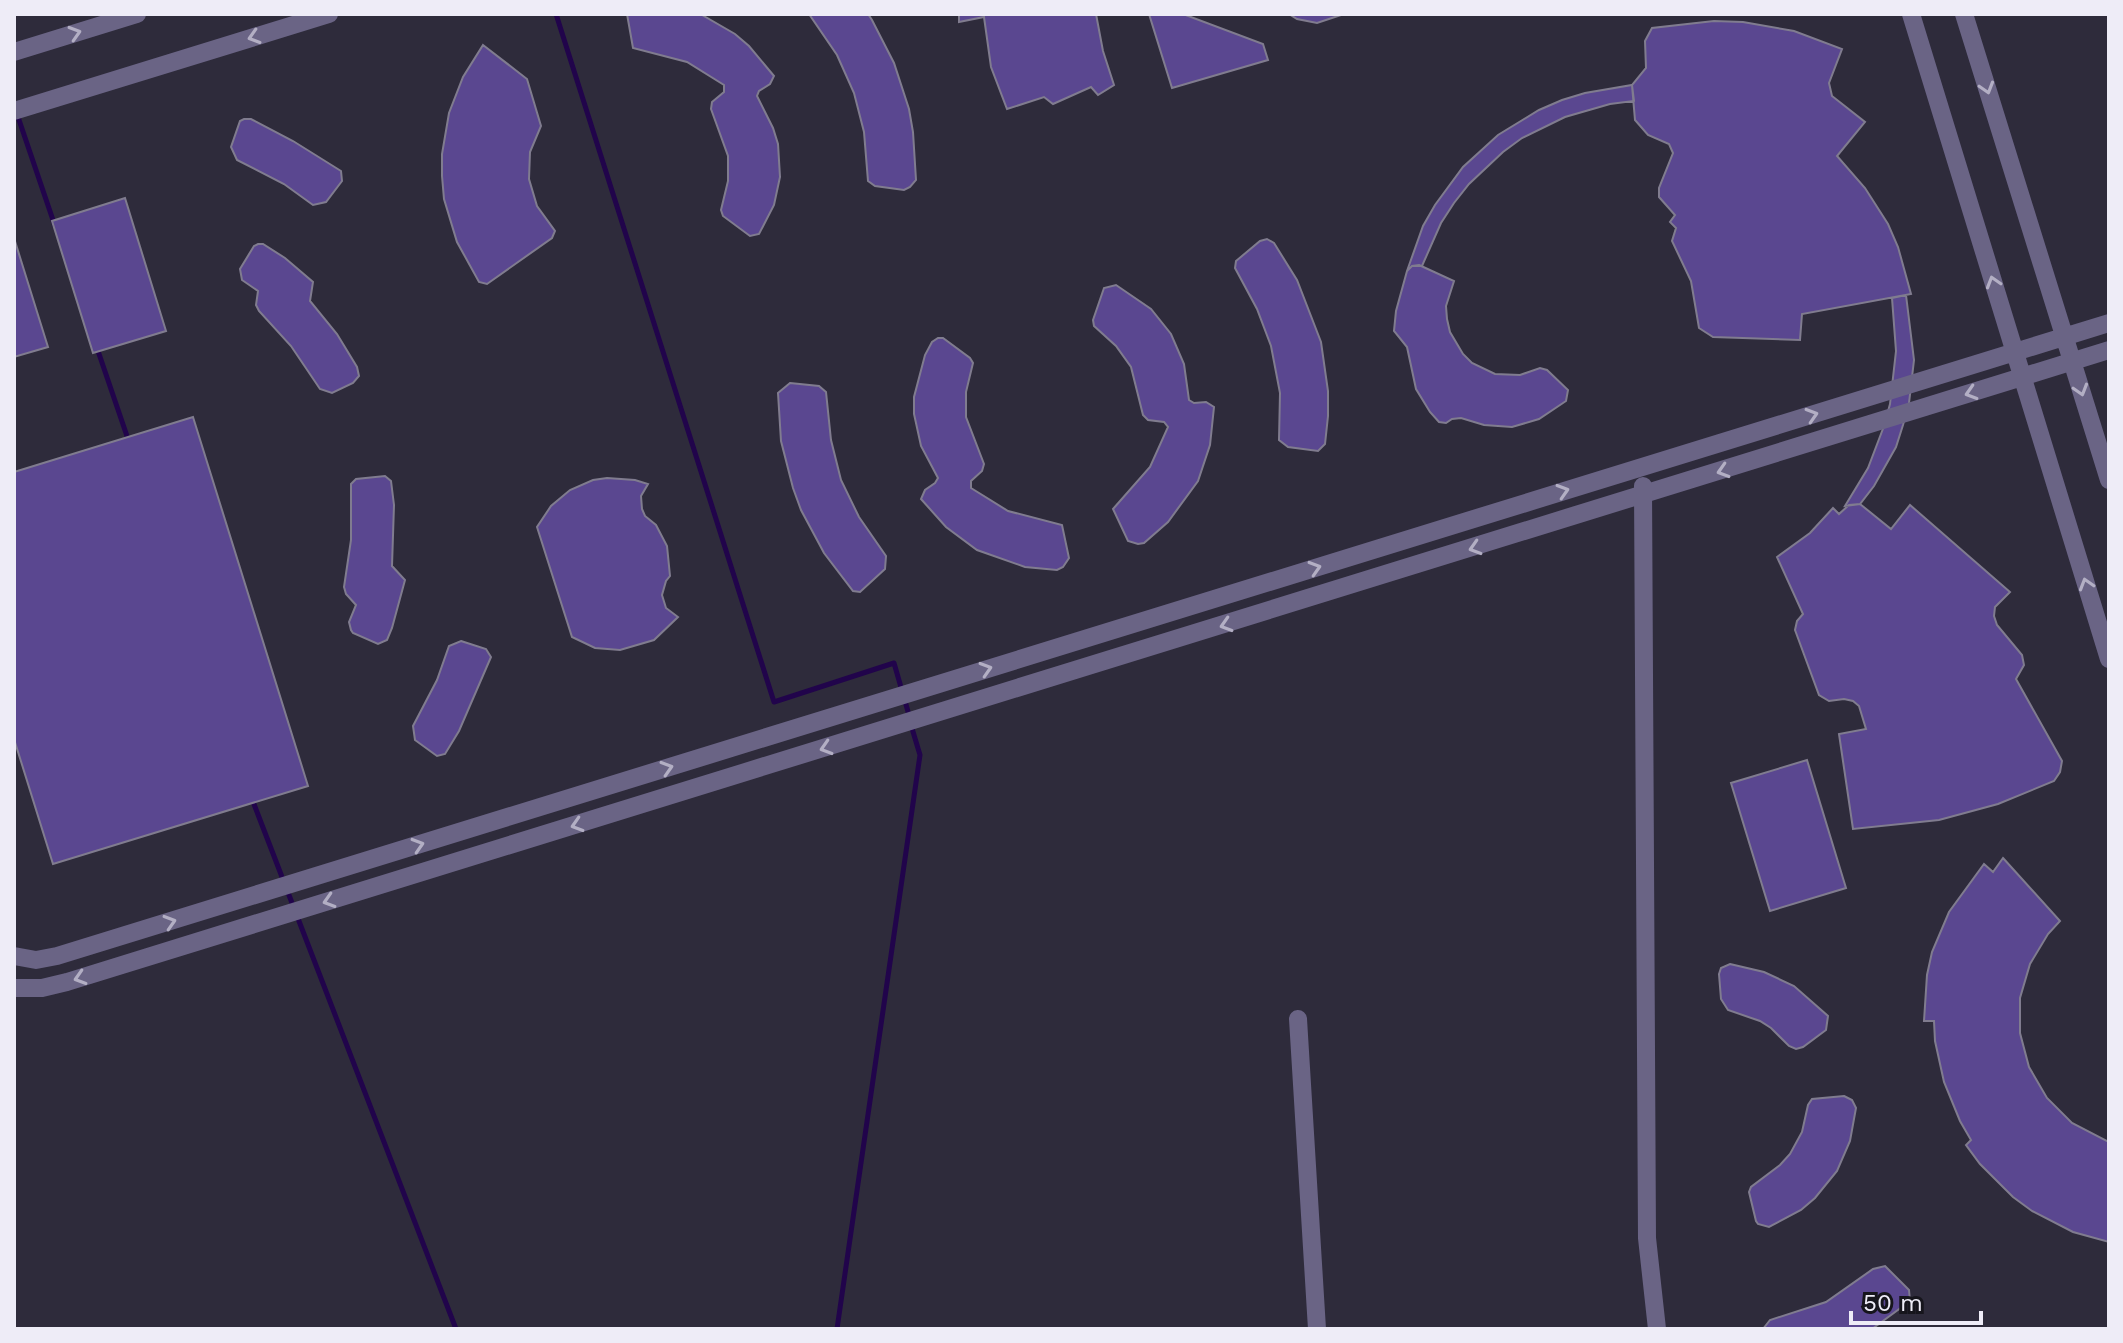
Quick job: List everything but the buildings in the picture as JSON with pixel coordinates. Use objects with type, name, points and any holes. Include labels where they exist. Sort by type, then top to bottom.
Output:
[{"type":"street","points":[[14,52],[137,14]]},
{"type":"street","points":[[14,111],[329,14]]},
{"type":"street","points":[[1911,14],[2109,659]]},
{"type":"street","points":[[1964,14],[2109,480]]},
{"type":"street","points":[[14,956],[36,960],[57,956],[2109,323]]},
{"type":"street","points":[[14,988],[42,988],[67,982],[2109,350]]},
{"type":"street","points":[[1642,467],[1647,1238],[1657,1329]]},
{"type":"street","points":[[1298,1019],[1317,1329]]},
{"type":"waterway","points":[[556,14],[774,702],[894,663],[909,715]]},
{"type":"waterway","points":[[17,114],[55,226]]},
{"type":"waterway","points":[[96,345],[129,442]]},
{"type":"waterway","points":[[837,1329],[920,755],[911,725]]},
{"type":"waterway","points":[[252,799],[456,1329]]}]
